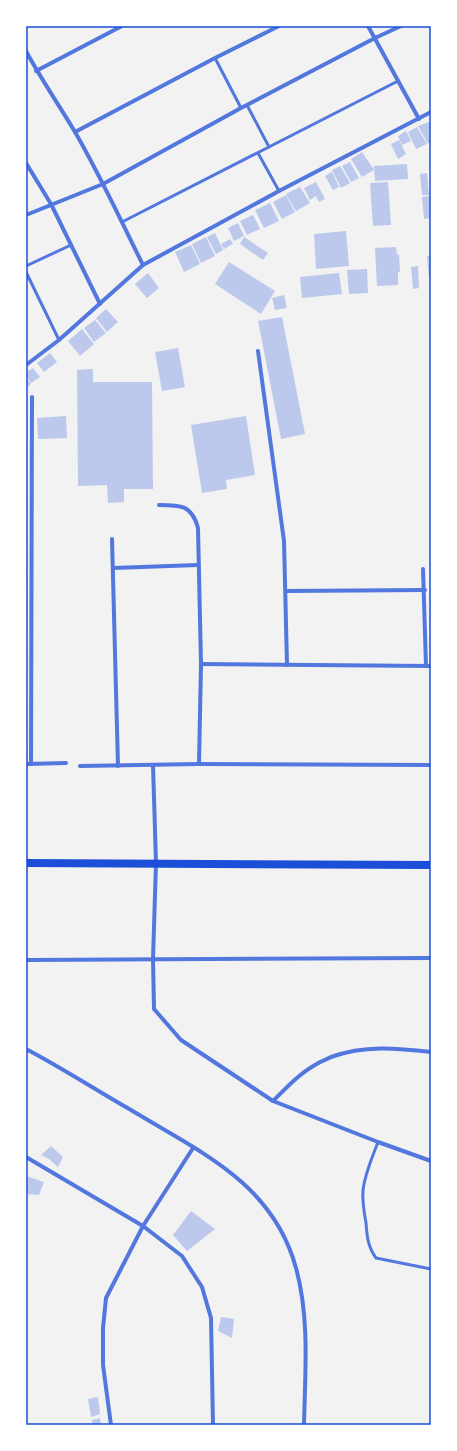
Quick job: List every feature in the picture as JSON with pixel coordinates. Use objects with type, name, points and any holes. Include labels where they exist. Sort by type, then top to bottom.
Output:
[{"type":"main road","points":[[26,862],[431,865]]},
{"type":"street","points":[[36,71],[122,26]]},
{"type":"street","points":[[75,132],[279,26]]},
{"type":"street","points":[[368,26],[419,119]]},
{"type":"street","points":[[26,215],[103,184],[241,108],[401,26]]},
{"type":"street","points":[[26,52],[36,71],[75,132],[103,184],[143,265]]},
{"type":"street","points":[[26,365],[59,340],[143,265],[279,191],[431,112]]},
{"type":"street","points":[[27,166],[51,204],[100,304]]},
{"type":"street","points":[[258,351],[284,541],[287,665]]},
{"type":"street","points":[[32,397],[31,671],[28,764],[66,763]]},
{"type":"street","points":[[26,495],[32,495]]},
{"type":"street","points":[[159,505],[183,507],[192,512],[196,518],[198,528],[201,664],[199,764]]},
{"type":"street","points":[[112,539],[118,766]]},
{"type":"street","points":[[113,568],[198,565]]},
{"type":"street","points":[[423,569],[425,590],[426,666]]},
{"type":"street","points":[[26,584],[31,584]]},
{"type":"street","points":[[286,591],[425,590]]},
{"type":"street","points":[[201,664],[431,666]]},
{"type":"street","points":[[26,671],[31,671]]},
{"type":"street","points":[[80,766],[199,764],[431,765]]},
{"type":"street","points":[[154,765],[156,863],[153,959],[154,1009],[181,1040],[274,1101],[431,1161]]},
{"type":"street","points":[[26,960],[431,958]]},
{"type":"street","points":[[274,1101],[302,1073],[316,1064],[338,1055],[376,1048],[431,1052]]},
{"type":"street","points":[[26,1049],[221,1164],[258,1197],[270,1213],[282,1232],[289,1248],[296,1267],[303,1302],[305,1324],[304,1425]]},
{"type":"street","points":[[111,1425],[103,1365],[103,1328],[106,1298],[143,1226],[194,1148]]},
{"type":"street","points":[[26,1158],[143,1226],[182,1256],[202,1287],[211,1318],[212,1425]]},
{"type":"lane","points":[[215,58],[241,108]]},
{"type":"lane","points":[[122,222],[398,81]]},
{"type":"lane","points":[[247,105],[269,147]]},
{"type":"lane","points":[[258,153],[279,191]]},
{"type":"lane","points":[[26,266],[71,245]]},
{"type":"lane","points":[[26,272],[59,340]]},
{"type":"lane","points":[[378,1142],[368,1170],[363,1202],[368,1242],[371,1251],[376,1258],[431,1269]]},
{"type":"building","points":[[429,122],[431,126],[431,142],[428,144],[418,126]]},
{"type":"building","points":[[417,127],[427,144],[416,149],[408,132]]},
{"type":"building","points":[[406,131],[411,141],[402,145],[398,136]]},
{"type":"building","points":[[399,140],[406,154],[398,159],[391,144]]},
{"type":"building","points":[[362,152],[374,170],[362,177],[351,159]]},
{"type":"building","points":[[350,162],[359,178],[351,182],[342,166]]},
{"type":"building","points":[[407,164],[408,179],[375,181],[374,166]]},
{"type":"building","points":[[340,166],[350,183],[341,188],[332,170]]},
{"type":"building","points":[[332,172],[339,187],[333,190],[325,176]]},
{"type":"building","points":[[427,173],[429,195],[422,195],[420,174]]},
{"type":"building","points":[[316,182],[325,199],[319,202],[316,196],[310,200],[304,188]]},
{"type":"building","points":[[388,182],[391,225],[373,226],[370,183]]},
{"type":"building","points":[[300,187],[310,203],[296,211],[286,194]]},
{"type":"building","points":[[286,195],[295,212],[282,219],[273,202]]},
{"type":"building","points":[[429,196],[431,218],[424,219],[422,197]]},
{"type":"building","points":[[270,203],[279,221],[264,228],[255,210]]},
{"type":"building","points":[[253,215],[260,229],[247,235],[240,221]]},
{"type":"building","points":[[238,223],[244,236],[234,241],[228,228]]},
{"type":"building","points":[[346,231],[349,266],[316,269],[314,234]]},
{"type":"building","points":[[215,233],[223,250],[216,254],[207,237]]},
{"type":"building","points":[[206,237],[215,256],[201,263],[192,244]]},
{"type":"building","points":[[244,237],[268,253],[263,260],[240,244]]},
{"type":"building","points":[[230,239],[233,244],[224,249],[221,244]]},
{"type":"building","points":[[191,245],[200,264],[184,272],[175,252]]},
{"type":"building","points":[[396,247],[397,255],[399,254],[400,272],[398,272],[398,285],[377,286],[375,248]]},
{"type":"building","points":[[427,256],[431,256],[431,277],[429,278]]},
{"type":"building","points":[[229,262],[275,291],[261,314],[215,284]]},
{"type":"building","points":[[418,266],[419,288],[413,289],[411,267]]},
{"type":"building","points":[[367,269],[368,293],[349,294],[347,270]]},
{"type":"building","points":[[148,273],[159,288],[147,298],[135,284]]},
{"type":"building","points":[[339,273],[342,294],[302,298],[300,277]]},
{"type":"building","points":[[284,295],[287,308],[275,310],[272,298]]},
{"type":"building","points":[[106,309],[118,322],[107,332],[96,318]]},
{"type":"building","points":[[282,317],[305,434],[281,439],[258,321]]},
{"type":"building","points":[[95,320],[106,333],[94,342],[84,328]]},
{"type":"building","points":[[82,329],[94,344],[80,356],[68,341]]},
{"type":"building","points":[[178,348],[185,387],[162,391],[155,352]]},
{"type":"building","points":[[50,353],[57,362],[44,372],[37,363]]},
{"type":"building","points":[[33,368],[40,377],[31,383],[26,375],[26,372]]},
{"type":"building","points":[[93,369],[93,382],[152,382],[153,489],[124,489],[124,502],[108,503],[107,485],[78,486],[77,370]]},
{"type":"building","points":[[26,377],[31,384],[26,388]]},
{"type":"building","points":[[66,416],[67,438],[38,439],[37,418]]},
{"type":"building","points":[[246,416],[255,475],[226,480],[227,489],[202,493],[191,425]]},
{"type":"building","points":[[51,1146],[63,1157],[58,1167],[49,1159],[41,1155]]},
{"type":"building","points":[[26,1176],[44,1182],[39,1195],[26,1194]]},
{"type":"building","points":[[191,1211],[215,1229],[187,1251],[173,1235]]},
{"type":"building","points":[[221,1317],[234,1319],[232,1338],[218,1331]]},
{"type":"building","points":[[98,1397],[100,1414],[91,1417],[88,1399]]},
{"type":"building","points":[[100,1418],[101,1425],[92,1425],[92,1420]]}]
